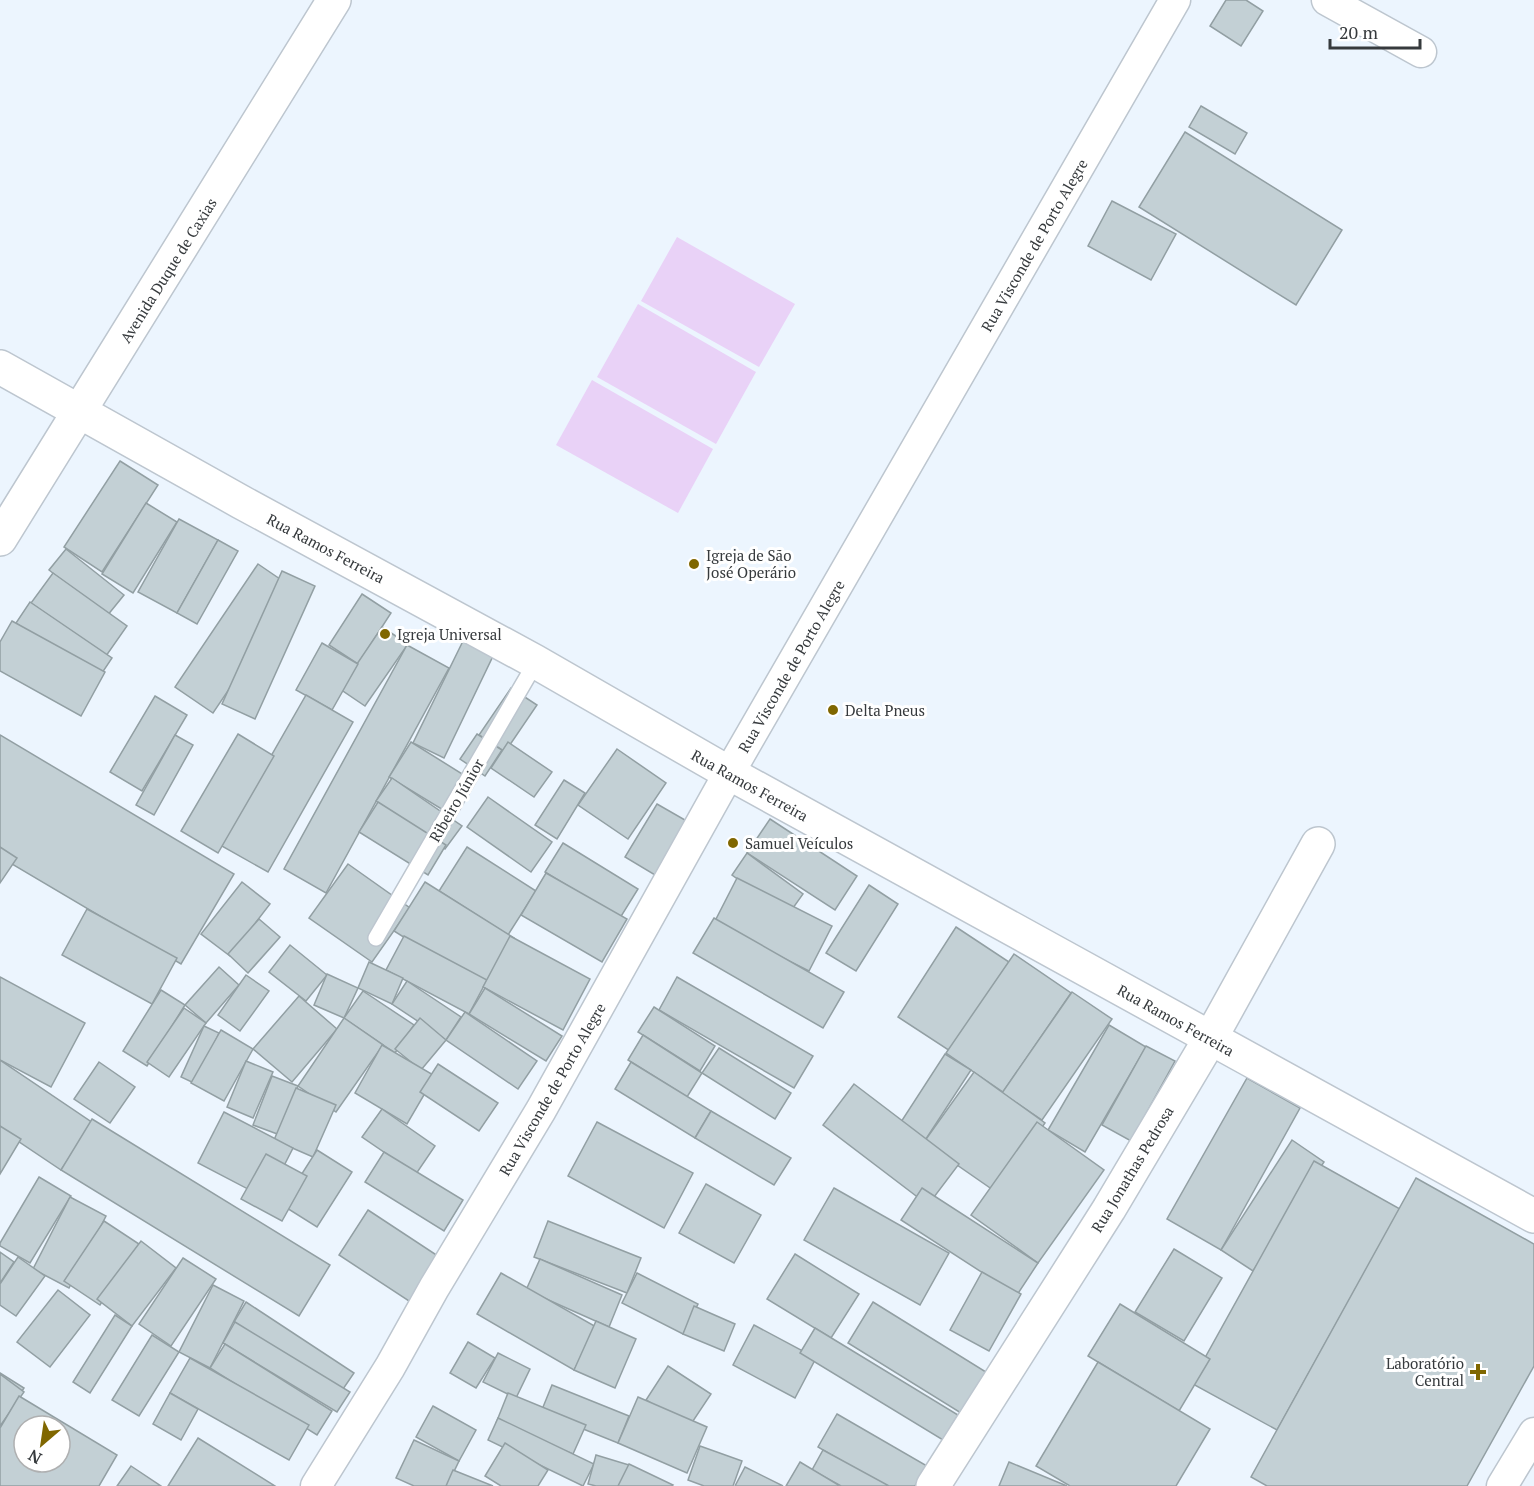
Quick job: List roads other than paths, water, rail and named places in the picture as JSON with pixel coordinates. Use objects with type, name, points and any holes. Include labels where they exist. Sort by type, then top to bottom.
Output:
[{"type":"main road","name":"Avenida Duque de Caxias","points":[[0,539],[334,0]]},
{"type":"main road","name":"Rua Ramos Ferreira","points":[[0,367],[536,662],[729,774],[1534,1216]]},
{"type":"main road","name":"Rua Jonathas Pedrosa","points":[[933,1486],[1108,1209],[1210,1039],[1318,844]]},
{"type":"street","name":"Rua Visconde de Porto Alegre","points":[[316,1486],[390,1367],[434,1288],[541,1110],[729,774],[1175,0]]},
{"type":"street","points":[[1327,0],[1422,52]]},
{"type":"street","points":[[1502,1486],[1534,1433]]},
{"type":"lane","name":"Ribeiro Júnior","points":[[376,938],[536,662]]},
{"type":"place","name":"Igreja de São José Operário","points":[[694,564]]},
{"type":"place","name":"Igreja Universal","points":[[385,634]]},
{"type":"place","name":"Delta Pneus","points":[[833,710]]},
{"type":"place","name":"Samuel Veículos","points":[[733,843]]},
{"type":"place","name":"Laboratório Central","points":[[1478,1372]]}]
